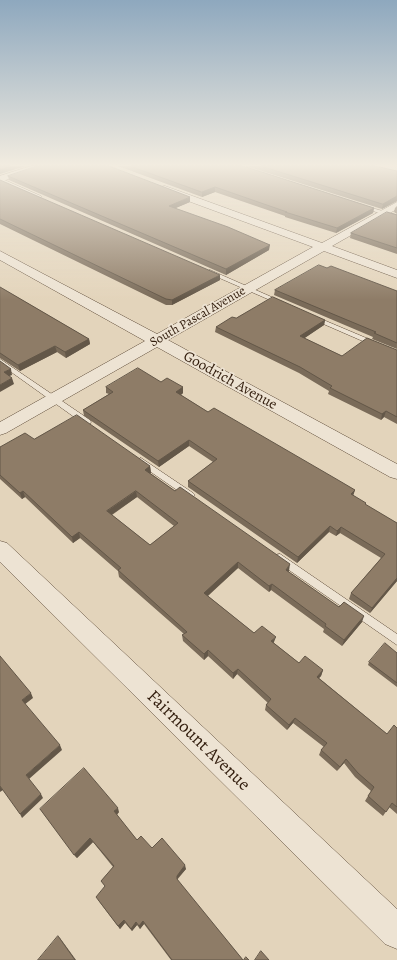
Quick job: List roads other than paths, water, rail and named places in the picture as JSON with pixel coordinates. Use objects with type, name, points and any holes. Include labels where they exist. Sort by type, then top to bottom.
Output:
[{"type":"street","points":[[227,211],[397,274]]},
{"type":"street","name":"South Pascal Avenue","points":[[0,429],[387,211]]},
{"type":"street","name":"Goodrich Avenue","points":[[0,255],[397,472]]},
{"type":"street","name":"Fairmount Avenue","points":[[0,549],[397,932]]},
{"type":"lane","points":[[376,211],[397,217]]},
{"type":"lane","points":[[204,269],[291,308]]},
{"type":"lane","points":[[305,314],[397,354]]},
{"type":"lane","points":[[0,361],[98,430]]},
{"type":"lane","points":[[130,453],[196,499]]},
{"type":"lane","points":[[274,554],[397,640]]}]
